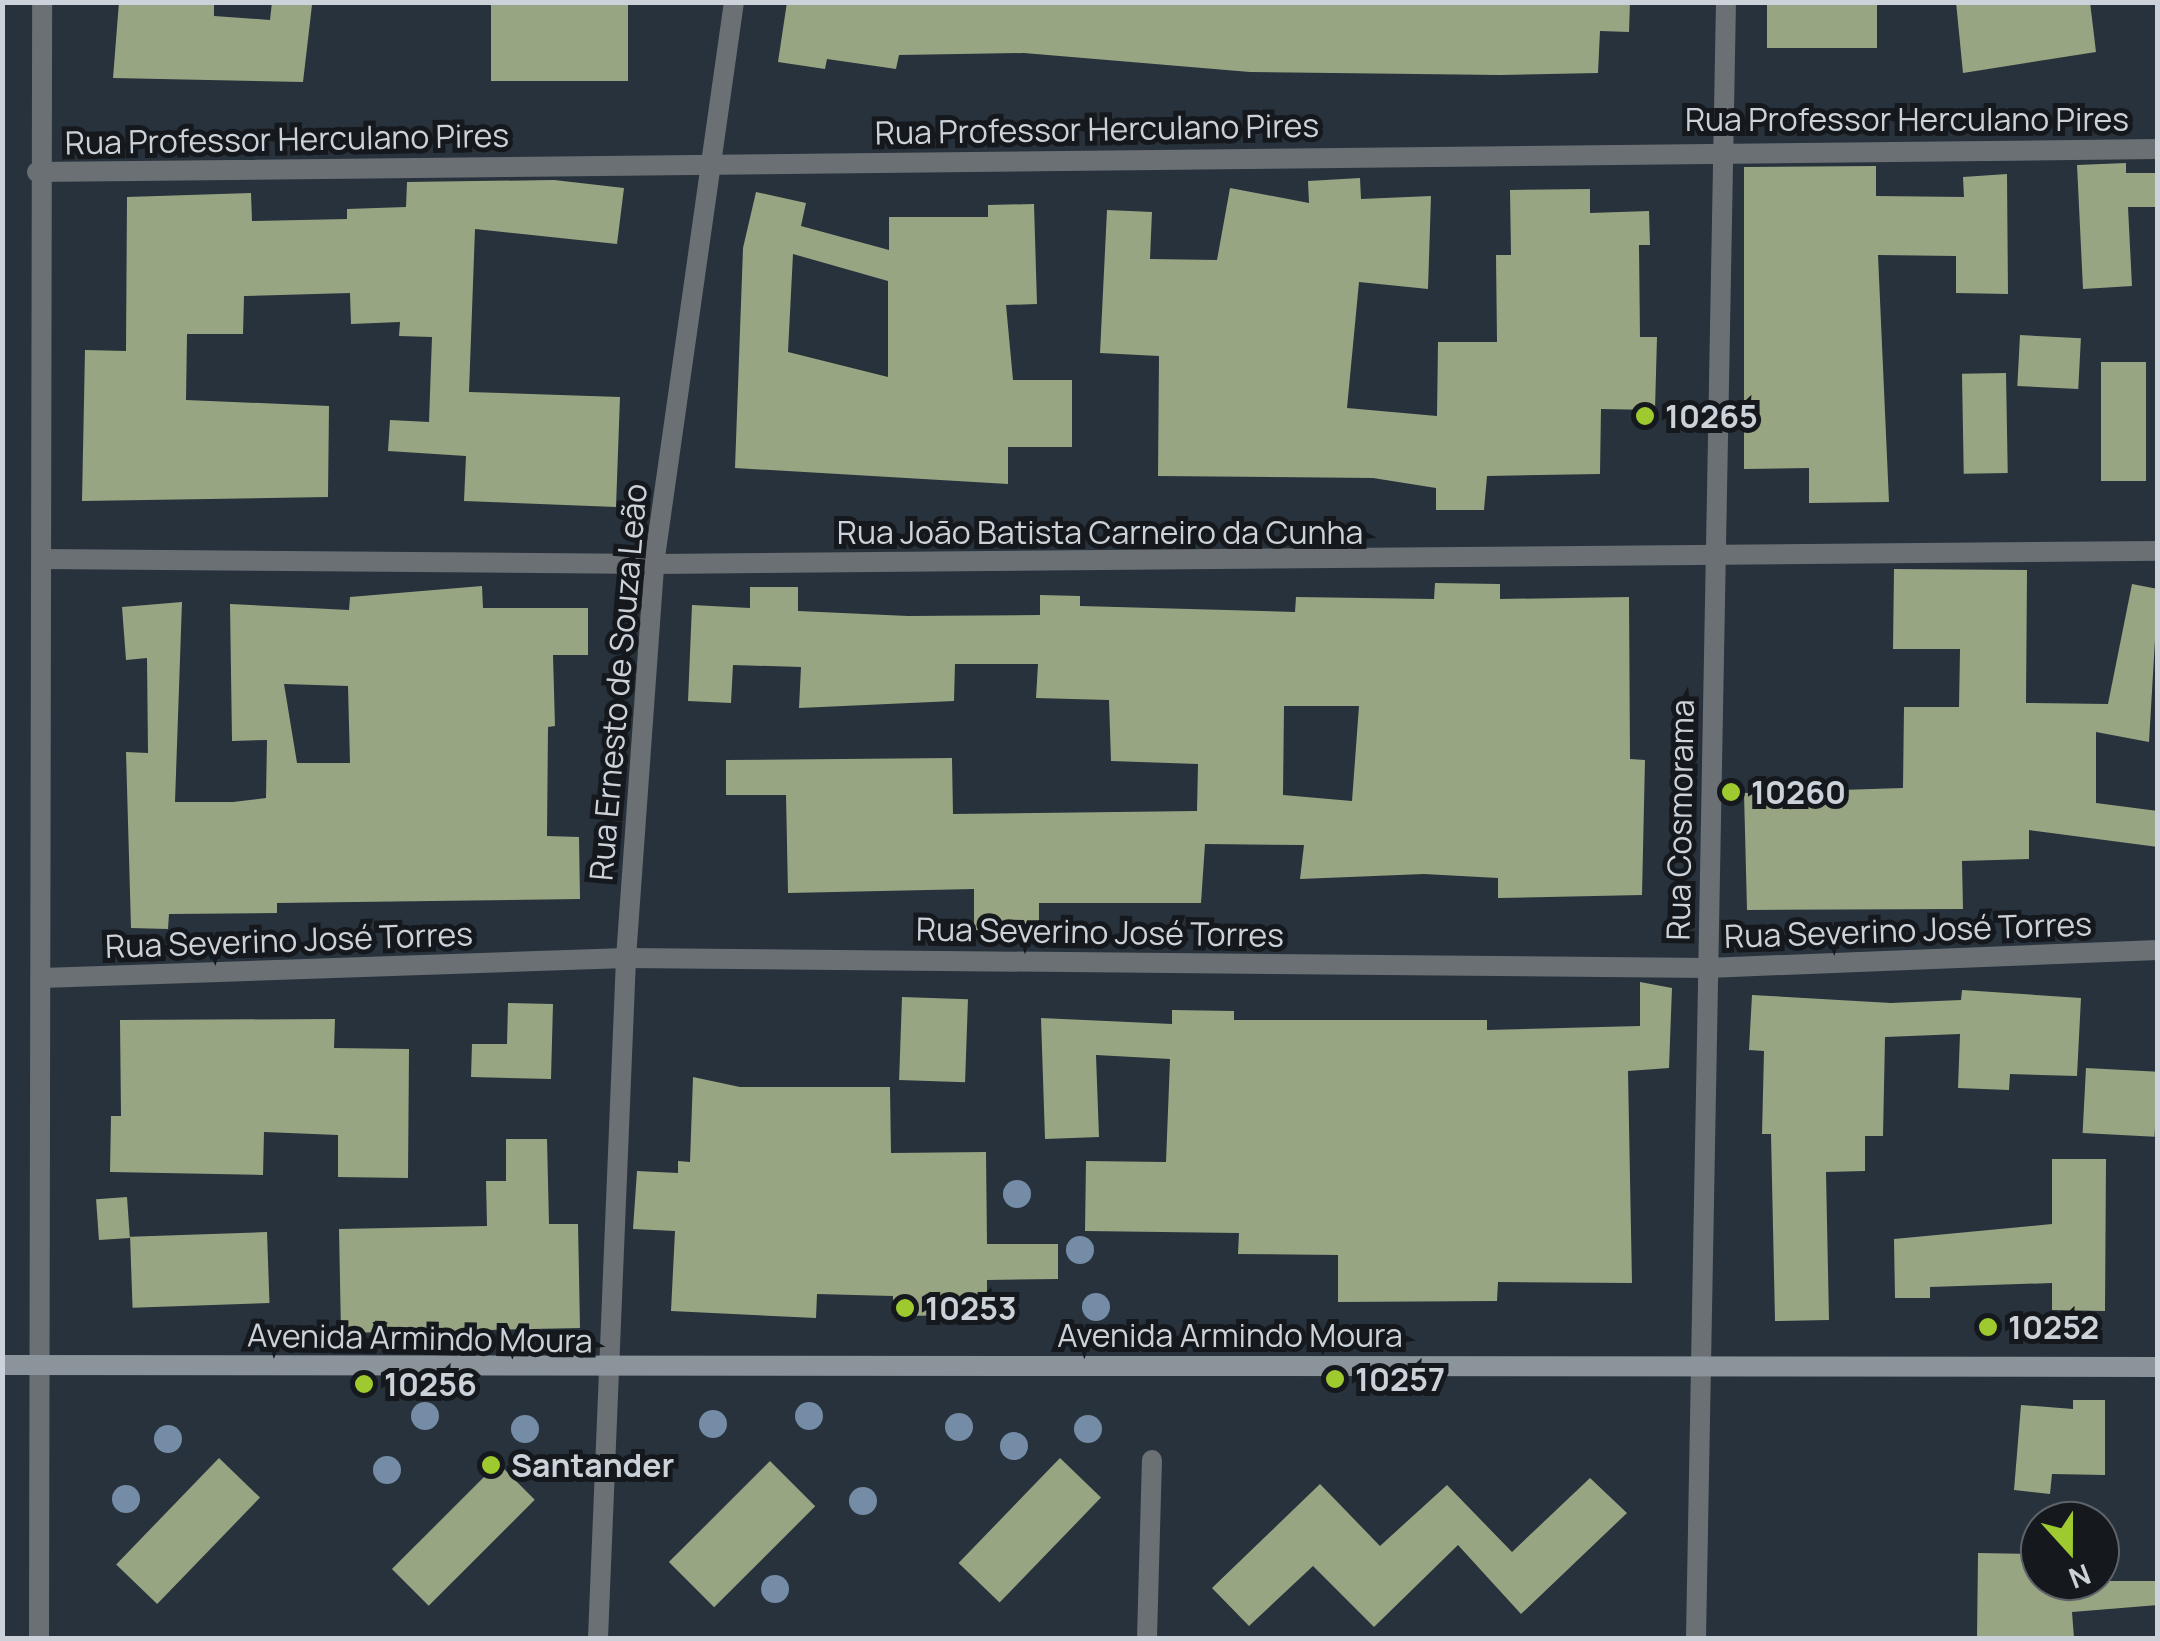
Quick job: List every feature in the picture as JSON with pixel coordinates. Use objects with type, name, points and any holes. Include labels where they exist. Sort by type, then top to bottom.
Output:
[{"type":"main road","name":"Avenida Armindo Moura","points":[[2,1365],[604,1370],[2158,1367]]},
{"type":"street","points":[[38,1638],[42,559],[38,172],[42,2]]},
{"type":"street","name":"Rua Ernesto de Souza Leão","points":[[598,1638],[604,1370],[626,958],[654,564],[734,2]]},
{"type":"street","name":"Rua Cosmorama","points":[[1696,1638],[1695,1367],[1708,968],[1712,558],[1726,2]]},
{"type":"street","name":"Rua Professor Herculano Pires","points":[[38,172],[1720,149],[2158,149]]},
{"type":"street","name":"Rua João Batista Carneiro da Cunha","points":[[42,559],[654,564],[2158,552]]},
{"type":"street","name":"Rua Severino José Torres","points":[[42,978],[626,958],[1708,968],[2158,950]]},
{"type":"street","points":[[1147,1638],[1152,1460]]},
{"type":"building","points":[[119,2],[214,2],[214,16],[270,20],[272,2],[312,5],[303,82],[113,78]]},
{"type":"building","points":[[491,2],[628,2],[628,81],[491,81]]},
{"type":"building","points":[[787,2],[1630,2],[1629,32],[1600,31],[1598,73],[1500,75],[1250,72],[1024,53],[899,55],[896,69],[827,59],[825,69],[778,62]]},
{"type":"building","points":[[1767,2],[1877,2],[1877,48],[1767,48]]},
{"type":"building","points":[[1956,2],[2090,2],[2096,52],[1963,73]]},
{"type":"building","points":[[2126,163],[2126,173],[2158,173],[2158,207],[2128,207],[2132,286],[2083,289],[2077,165]]},
{"type":"building","points":[[1876,166],[1876,196],[1964,197],[1963,177],[2007,174],[2008,294],[1956,293],[1956,256],[1878,255],[1889,502],[1809,503],[1809,468],[1744,469],[1744,167]]},
{"type":"building","points":[[1360,178],[1361,199],[1431,196],[1428,289],[1359,282],[1347,408],[1437,416],[1438,342],[1497,342],[1496,255],[1511,255],[1510,190],[1590,189],[1590,213],[1649,211],[1650,245],[1639,245],[1640,337],[1657,337],[1655,410],[1601,409],[1600,474],[1487,476],[1484,510],[1436,510],[1436,488],[1373,478],[1158,476],[1159,356],[1100,353],[1107,210],[1152,212],[1150,259],[1217,260],[1230,188],[1309,203],[1308,181]]},
{"type":"building","points":[[554,180],[624,188],[617,244],[475,229],[469,392],[620,397],[616,507],[464,501],[466,456],[388,451],[390,420],[429,422],[432,337],[399,336],[400,322],[351,324],[350,293],[244,296],[243,334],[187,334],[186,400],[329,406],[328,497],[82,501],[85,350],[126,351],[127,197],[251,193],[252,221],[347,219],[347,209],[406,207],[407,182]]},
{"type":"building","points":[[756,192],[806,203],[801,226],[889,250],[889,217],[988,217],[988,205],[1034,204],[1037,304],[1006,305],[1013,380],[1072,380],[1072,447],[1008,447],[1008,484],[735,468],[743,248]],"holes":[[[793,254],[888,281],[888,377],[788,352]]]},
{"type":"building","points":[[2020,335],[2081,338],[2078,389],[2017,386]]},
{"type":"building","points":[[2101,362],[2146,362],[2146,481],[2101,481]]},
{"type":"building","points":[[2006,373],[2008,473],[1964,474],[1962,374]]},
{"type":"building","points":[[1894,569],[2027,570],[2026,703],[2108,704],[2132,584],[2158,589],[2149,742],[2096,732],[2096,803],[2158,811],[2158,847],[2029,830],[2029,859],[1962,861],[1963,909],[1747,910],[1744,793],[1903,788],[1904,707],[1959,707],[1960,649],[1893,649]]},
{"type":"building","points":[[1435,583],[1500,584],[1500,599],[1629,597],[1630,759],[1645,760],[1642,895],[1498,898],[1498,878],[1424,874],[1300,879],[1304,845],[1205,844],[1201,903],[1039,903],[1039,929],[974,930],[974,889],[788,893],[786,795],[726,795],[726,760],[952,758],[953,814],[1197,811],[1198,764],[1111,761],[1109,700],[1036,698],[1038,664],[955,664],[954,701],[799,708],[801,667],[733,665],[731,703],[688,701],[692,605],[750,608],[750,587],[798,587],[798,611],[908,616],[1040,615],[1040,595],[1080,596],[1080,606],[1295,612],[1296,597],[1434,599]],"holes":[[[1284,706],[1359,706],[1352,801],[1283,795]]]},
{"type":"building","points":[[482,586],[483,608],[588,608],[588,655],[553,655],[555,726],[548,727],[547,836],[579,837],[580,899],[277,903],[277,913],[169,914],[168,929],[131,928],[126,752],[148,753],[147,658],[126,660],[122,607],[182,602],[175,802],[233,802],[266,798],[267,740],[232,741],[230,604],[349,610],[350,597]],"holes":[[[284,684],[348,686],[350,763],[297,763]]]},
{"type":"building","points":[[1640,982],[1672,988],[1669,1068],[1628,1071],[1632,1283],[1498,1282],[1497,1301],[1338,1302],[1338,1255],[1238,1254],[1239,1233],[1085,1231],[1086,1161],[1166,1162],[1170,1059],[1096,1055],[1099,1137],[1045,1139],[1041,1018],[1172,1024],[1172,1010],[1234,1011],[1234,1020],[1487,1020],[1487,1030],[1640,1026]]},
{"type":"building","points":[[1962,990],[2081,998],[2077,1076],[2010,1074],[2009,1090],[1958,1088],[1960,1034],[1885,1037],[1883,1136],[1865,1136],[1865,1171],[1826,1172],[1829,1320],[1775,1321],[1771,1134],[1762,1134],[1764,1051],[1749,1050],[1752,995],[1891,1003],[1961,1000]]},
{"type":"building","points":[[902,997],[968,999],[965,1082],[899,1080]]},
{"type":"building","points":[[508,1003],[553,1004],[551,1079],[471,1077],[472,1044],[507,1044]]},
{"type":"building","points":[[335,1019],[334,1048],[409,1049],[408,1178],[338,1177],[338,1135],[264,1132],[263,1175],[110,1172],[111,1116],[121,1116],[120,1020]]},
{"type":"building","points":[[2086,1068],[2158,1072],[2154,1137],[2083,1133]]},
{"type":"building","points":[[693,1077],[740,1087],[890,1087],[891,1153],[986,1152],[987,1244],[1058,1244],[1058,1279],[987,1280],[987,1315],[893,1316],[893,1296],[817,1294],[816,1318],[671,1311],[675,1231],[633,1229],[637,1171],[678,1173],[678,1161],[690,1162]]},
{"type":"building","points":[[506,1139],[547,1139],[549,1224],[578,1224],[580,1328],[341,1333],[339,1229],[487,1226],[486,1181],[506,1181]]},
{"type":"building","points":[[2052,1159],[2106,1159],[2105,1311],[2052,1310],[2052,1283],[1930,1287],[1930,1298],[1895,1298],[1894,1239],[2052,1224]]},
{"type":"building","points":[[127,1197],[130,1238],[99,1240],[96,1199]]},
{"type":"building","points":[[267,1232],[269,1303],[133,1308],[130,1237]]},
{"type":"building","points":[[2073,1400],[2105,1400],[2105,1475],[2052,1474],[2050,1494],[2014,1490],[2021,1405],[2073,1409]]},
{"type":"building","points":[[219,1458],[260,1498],[157,1604],[116,1564]]},
{"type":"building","points":[[1060,1458],[1101,1498],[1000,1603],[959,1563]]},
{"type":"building","points":[[770,1461],[815,1506],[714,1607],[669,1562]]},
{"type":"building","points":[[498,1463],[535,1500],[429,1606],[392,1569]]},
{"type":"building","points":[[1590,1478],[1627,1513],[1521,1614],[1458,1545],[1374,1627],[1313,1566],[1249,1626],[1212,1588],[1320,1484],[1380,1546],[1447,1485],[1512,1552]]},
{"type":"building","points":[[1978,1553],[2020,1554],[2020,1601],[2120,1601],[2120,1581],[2158,1581],[2158,1605],[2072,1612],[2074,1638],[1977,1638]]},
{"type":"place","name":"10265","points":[[1645,416]]},
{"type":"place","name":"10260","points":[[1731,792]]},
{"type":"place","name":"10253","points":[[905,1308]]},
{"type":"place","name":"10252","points":[[1988,1327]]},
{"type":"place","name":"10257","points":[[1335,1379]]},
{"type":"place","name":"10256","points":[[364,1384]]},
{"type":"place","name":"Santander","points":[[491,1465]]}]
